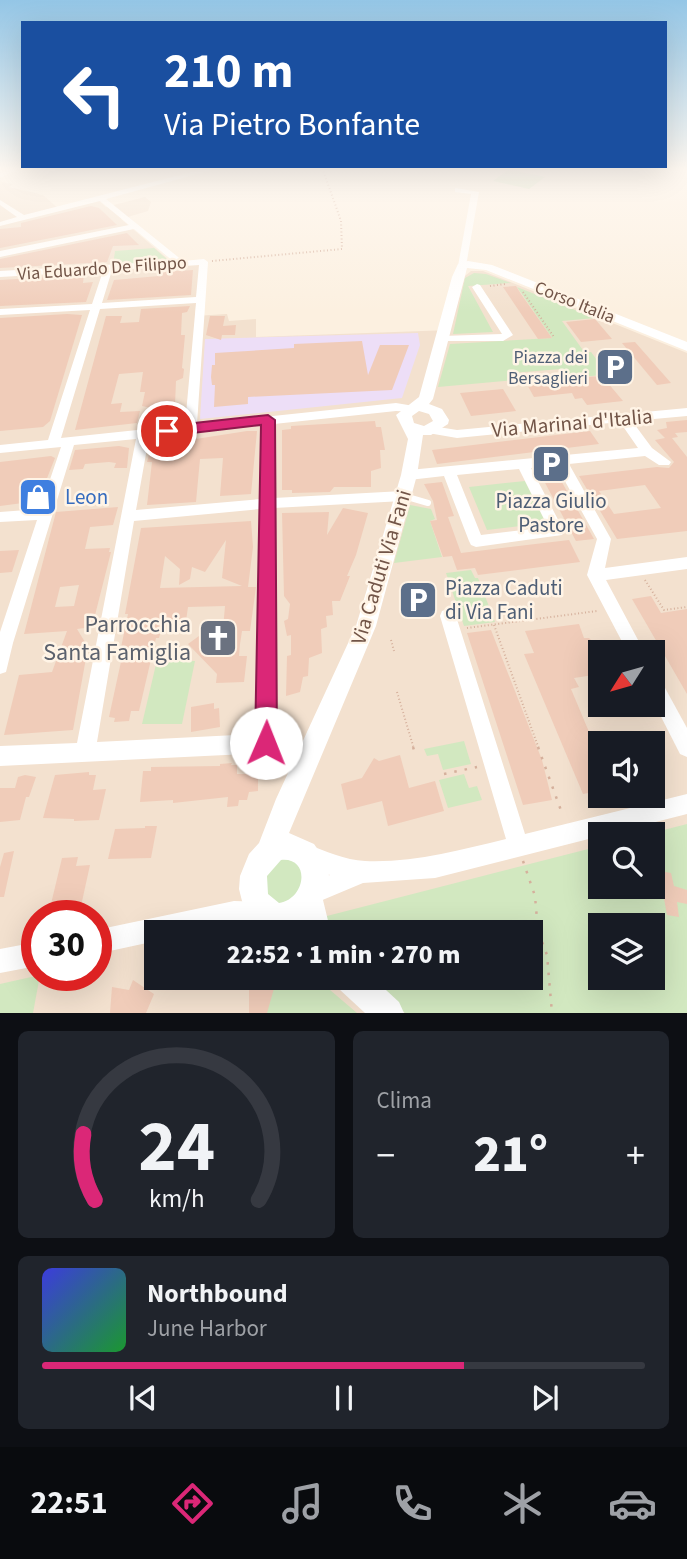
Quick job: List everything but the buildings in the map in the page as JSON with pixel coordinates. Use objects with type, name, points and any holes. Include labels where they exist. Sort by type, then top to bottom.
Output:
[{"type":"street","points":[[124,217],[181,263]]},
{"type":"street","points":[[462,265],[470,217]]},
{"type":"street","points":[[0,224],[23,218]]},
{"type":"street","points":[[0,254],[135,226]]},
{"type":"street","points":[[191,428],[204,262]]},
{"type":"street","name":"Via Eduardo De Filippo","points":[[0,274],[204,262]]},
{"type":"street","name":"Via Caduti Via Fani","points":[[271,850],[285,808],[366,626],[424,419],[462,265]]},
{"type":"street","name":"Corso Italia","points":[[462,265],[488,267],[687,347]]},
{"type":"street","points":[[0,666],[46,514],[61,442],[107,268]]},
{"type":"street","points":[[442,339],[503,338],[508,335],[477,287]]},
{"type":"street","points":[[0,312],[201,300]]},
{"type":"street","name":"Via Marinai d'Italia","points":[[0,449],[396,407],[457,434],[687,411]]},
{"type":"street","points":[[623,418],[648,451],[664,462]]},
{"type":"street","points":[[266,743],[268,420]]},
{"type":"street","points":[[85,753],[143,434]]},
{"type":"street","points":[[409,475],[648,451]]},
{"type":"street","points":[[560,460],[604,539],[595,575],[630,640]]},
{"type":"street","points":[[449,471],[476,541],[558,531],[523,464]]},
{"type":"street","points":[[127,516],[267,503],[403,496]]},
{"type":"street","points":[[0,517],[46,514]]},
{"type":"street","points":[[595,575],[687,563]]},
{"type":"street","points":[[450,623],[519,847]]},
{"type":"street","points":[[665,706],[687,747]]},
{"type":"street","points":[[0,756],[266,743],[309,756]]},
{"type":"street","points":[[278,920],[254,897],[253,875],[263,856],[285,845],[332,865],[363,872],[435,867],[687,804]]},
{"type":"street","points":[[285,808],[302,852],[315,872],[312,897],[315,920]]},
{"type":"street","points":[[282,920],[295,915],[312,897],[363,872]]},
{"type":"street","points":[[197,920],[234,912],[274,920]]},
{"type":"street","points":[[112,939],[144,932]]},
{"type":"street","points":[[0,961],[21,957]]},
{"type":"street","points":[[363,990],[388,1013]]},
{"type":"lane","points":[[403,496],[428,503]]},
{"type":"path","points":[[204,262],[342,249],[344,246],[338,217]]},
{"type":"path","points":[[517,283],[554,337]]},
{"type":"path","points":[[645,580],[664,610],[687,607]]},
{"type":"path","points":[[450,623],[494,625],[603,610]]},
{"type":"path","points":[[494,625],[570,834]]},
{"type":"path","points":[[391,640],[394,651]]},
{"type":"path","points":[[397,692],[414,750]]},
{"type":"path","points":[[444,774],[494,764]]},
{"type":"path","points":[[519,847],[535,896],[538,931],[547,955],[552,1013]]},
{"type":"shaded area","points":[[0,217],[127,217],[121,219],[176,266],[200,265],[195,316],[227,314],[229,321],[256,319],[256,337],[450,330],[465,276],[471,271],[483,271],[687,353],[687,1013],[0,1013]]},
{"type":"shaded area","points":[[418,333],[420,345],[402,398],[200,419],[205,339]]},
{"type":"green space","points":[[154,248],[169,261],[113,266],[115,251]]},
{"type":"green space","points":[[474,273],[486,274],[511,283],[468,286],[493,332],[453,334],[465,278]]},
{"type":"green space","points":[[517,287],[595,318],[562,321],[585,353],[591,352],[613,381],[608,381],[603,375],[568,378],[561,369],[512,373],[516,380],[438,387],[450,344],[552,338]]},
{"type":"green space","points":[[525,481],[546,523],[487,530],[469,487]]},
{"type":"green space","points":[[410,505],[431,509],[435,519],[430,521],[442,557],[394,563]]},
{"type":"green space","points":[[471,570],[475,578],[478,578],[495,622],[464,626],[446,573]]},
{"type":"green space","points":[[157,660],[195,661],[182,724],[142,724]]},
{"type":"green space","points":[[464,741],[471,764],[443,770],[438,754],[427,756],[424,749]]},
{"type":"green space","points":[[464,774],[469,788],[477,786],[482,800],[448,808],[439,780]]},
{"type":"green space","points":[[687,824],[687,1013],[405,1013],[378,990],[543,990],[543,920],[323,920],[323,917],[588,849],[588,899],[665,899],[665,830]]},
{"type":"green space","points":[[280,856],[300,862],[305,886],[284,906],[270,902],[262,880]]},
{"type":"green space","points":[[21,979],[21,991],[37,991],[33,1013],[0,1013],[0,984]]},
{"type":"green space","points":[[249,990],[330,990],[357,1013],[249,1013]]},
{"type":"place","name":"Piazza dei Bersaglieri","points":[[615,367]]},
{"type":"place","name":"Piazza Giulio Pastore","points":[[551,464]]},
{"type":"place","name":"Leon","points":[[38,497]]},
{"type":"place","name":"Piazza Caduti di Via Fani","points":[[418,600]]},
{"type":"place","name":"Parrocchia Santa Famiglia","points":[[218,638]]},
{"type":"route","points":[[167,431],[268,420],[266,743]]}]
